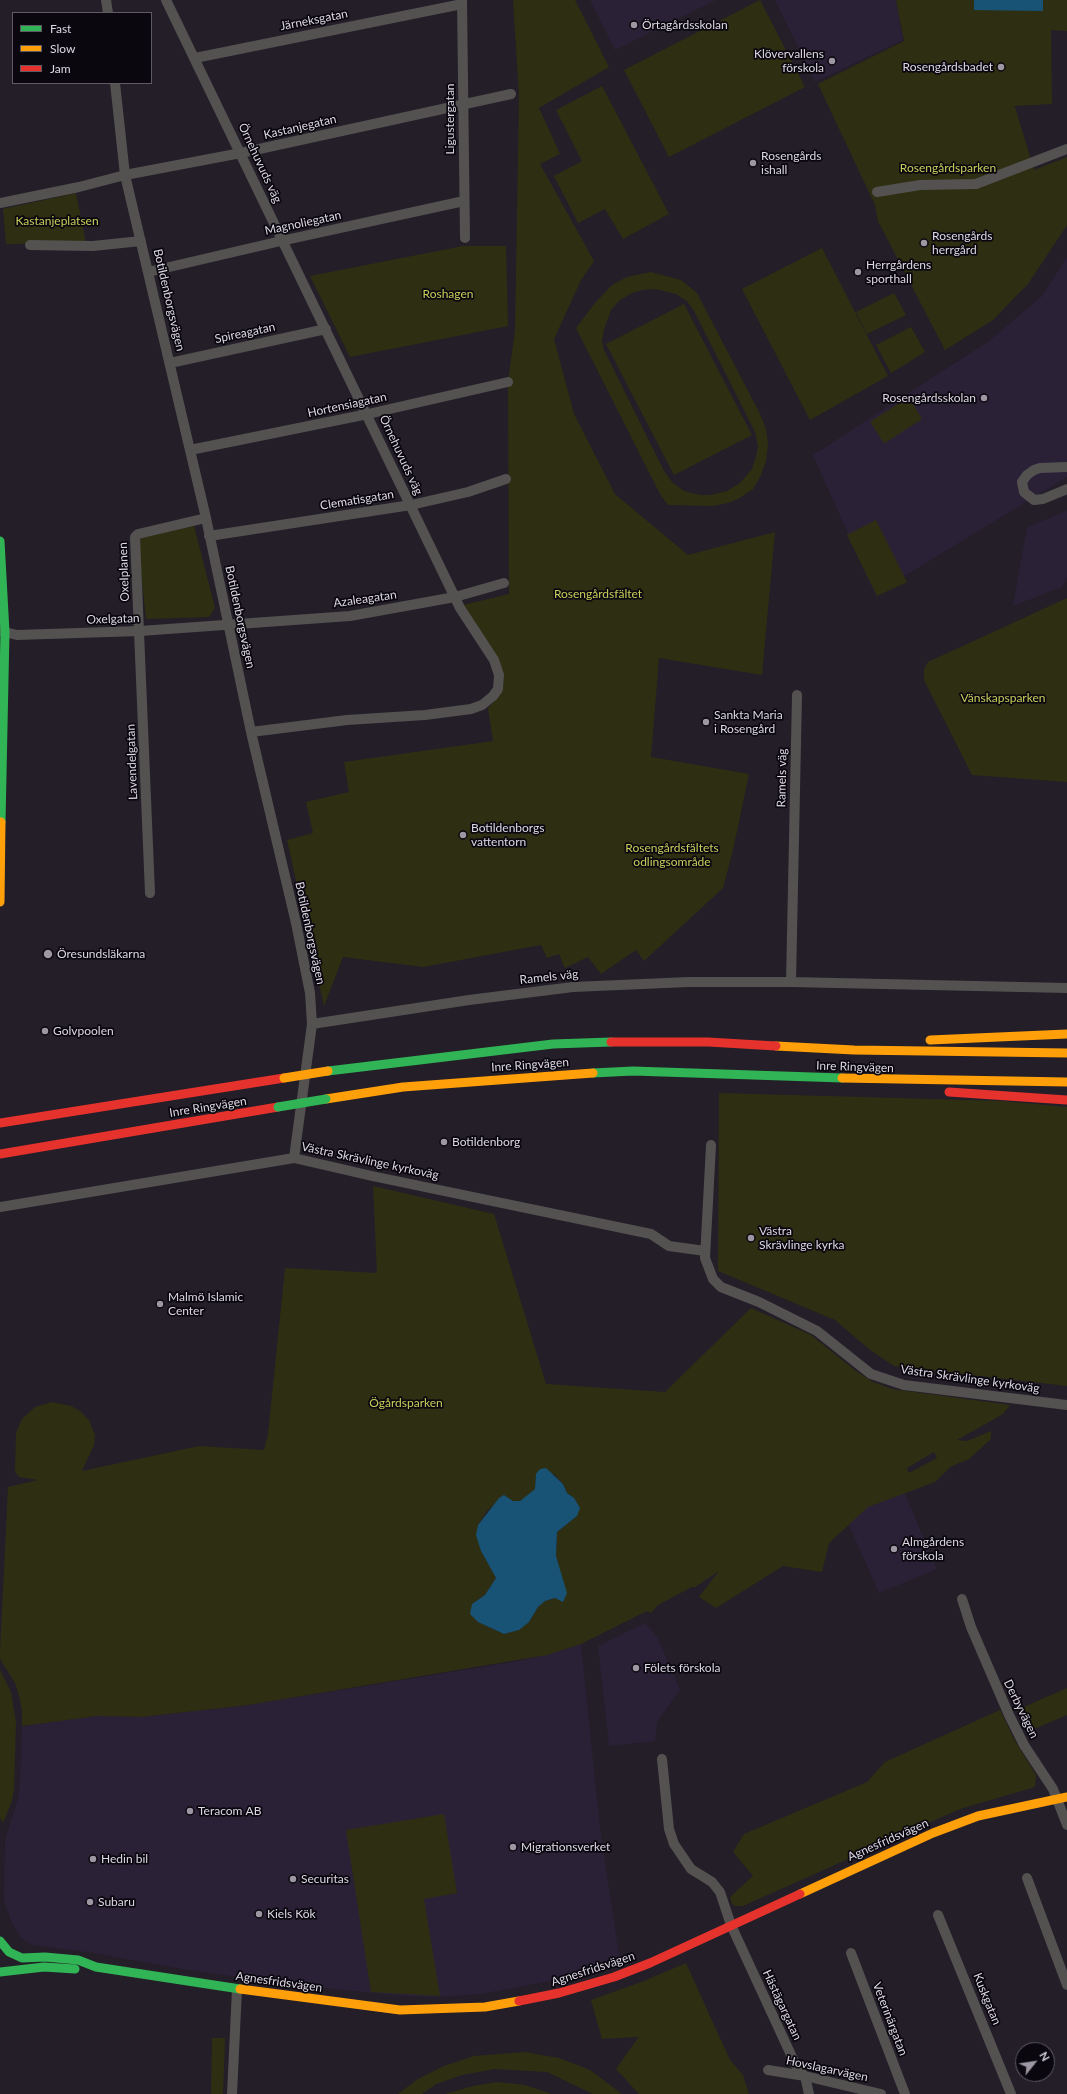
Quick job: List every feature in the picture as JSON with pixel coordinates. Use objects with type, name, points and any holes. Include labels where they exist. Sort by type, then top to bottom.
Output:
[{"type":"main road","points":[[0,541],[2,631],[0,902]]},
{"type":"main road","points":[[920,1040],[1067,1034]]},
{"type":"main road","points":[[854,1050],[905,1041]]},
{"type":"main road","name":"Inre Ringvägen","points":[[0,1123],[328,1071],[553,1044],[708,1042],[854,1050],[1067,1054]]},
{"type":"main road","name":"Inre Ringvägen","points":[[0,1154],[27,1148],[403,1087],[558,1075],[633,1072],[889,1080],[1067,1082]]},
{"type":"main road","points":[[889,1080],[938,1090],[1067,1100]]},
{"type":"main road","name":"Agnesfridsvägen","points":[[0,1943],[9,1952],[22,1958],[34,1956],[78,1960],[96,1967],[237,1989],[400,2010],[486,2007],[559,1993],[614,1977],[904,1845],[959,1823],[1012,1808],[1062,1798]]},
{"type":"main road","points":[[0,1943],[0,1957]]},
{"type":"main road","name":"Agnesfridsvägen","points":[[0,1972],[44,1967],[80,1969],[96,1967]]},
{"type":"street","points":[[106,0],[108,12]]},
{"type":"street","name":"Örnehuvuds väg","points":[[166,0],[241,153],[281,241],[368,414],[460,608],[494,660],[499,675],[498,689],[493,696],[482,705],[471,709],[426,715],[347,720],[251,732]]},
{"type":"street","name":"Järneksgatan","points":[[195,58],[462,2]]},
{"type":"street","name":"Ligustergatan","points":[[462,2],[465,238]]},
{"type":"street","name":"Botildenborgsvägen","points":[[115,84],[125,175],[206,518],[251,732],[296,923],[310,993],[312,1024],[294,1158]]},
{"type":"street","name":"Kastanjegatan","points":[[0,203],[125,175],[241,153],[511,94]]},
{"type":"street","points":[[877,192],[920,185],[976,184],[1067,149]]},
{"type":"street","name":"Magnoliegatan","points":[[148,272],[464,201]]},
{"type":"street","points":[[30,245],[92,246],[141,240]]},
{"type":"street","name":"Spireagatan","points":[[170,363],[326,329]]},
{"type":"street","name":"Hortensiagatan","points":[[190,450],[368,414],[508,382]]},
{"type":"street","points":[[1067,467],[1040,468],[1027,475],[1022,482],[1024,492],[1034,500],[1043,499],[1067,489]]},
{"type":"street","name":"Clematisgatan","points":[[209,536],[411,505],[468,492],[506,480]]},
{"type":"street","name":"Oxelplanen","points":[[140,631],[135,537],[138,534],[206,518]]},
{"type":"street","name":"Azaleagatan","points":[[228,626],[350,616],[455,597],[504,583]]},
{"type":"street","name":"Oxelgatan","points":[[2,631],[17,635],[140,631],[228,626]]},
{"type":"street","name":"Lavendelgatan","points":[[140,631],[150,893]]},
{"type":"street","name":"Ramels väg","points":[[791,982],[796,695]]},
{"type":"street","name":"Ramels väg","points":[[312,1024],[470,1000],[573,987],[689,982],[791,982],[1067,988]]},
{"type":"street","name":"Västra Skrävlinge kyrkoväg","points":[[711,1145],[705,1258],[711,1275],[721,1287],[759,1302],[816,1331],[871,1374],[904,1386],[1067,1405]]},
{"type":"street","name":"Västra Skrävlinge kyrkoväg","points":[[0,1207],[294,1158],[372,1176],[651,1234],[668,1246],[705,1251]]},
{"type":"street","name":"Derbyvägen","points":[[962,1599],[971,1628],[1009,1715],[1024,1745],[1062,1798],[1067,1825]]},
{"type":"street","name":"Hästägargatan","points":[[662,1760],[669,1828],[674,1844],[691,1868],[712,1882],[720,1892],[731,1925],[798,2070],[805,2076],[809,2094]]},
{"type":"street","points":[[1027,1878],[1067,1985]]},
{"type":"street","name":"Kuskgatan","points":[[938,1915],[1011,2094]]},
{"type":"street","name":"Veterinärgatan","points":[[851,1953],[905,2094]]},
{"type":"street","points":[[232,2094],[237,1989]]},
{"type":"street","name":"Hovslagarvägen","points":[[768,2070],[805,2076],[881,2094]]},
{"type":"shaded area","name":"Örtagårdsskolan","points":[[590,0],[716,0],[615,50]]},
{"type":"shaded area","name":"Klövervallens förskola","points":[[775,0],[896,0],[903,40],[815,82]]},
{"type":"shaded area","name":"Rosengårdsskolan","points":[[1067,257],[1067,477],[875,594],[813,455],[989,341],[1042,296]]},
{"type":"shaded area","points":[[1067,511],[1067,577],[1062,587],[1013,606],[1027,527]]},
{"type":"shaded area","name":"Almgårdens förskola","points":[[903,1489],[937,1569],[879,1593],[844,1514]]},
{"type":"shaded area","name":"Fölets förskola","points":[[645,1623],[658,1638],[680,1690],[657,1722],[655,1741],[609,1746],[598,1646]]},
{"type":"shaded area","points":[[581,1644],[600,1828],[620,1962],[602,1969],[561,1979],[481,1994],[436,1997],[404,1996],[286,1984],[176,1968],[94,1953],[31,1945],[21,1938],[11,1921],[4,1901],[5,1840],[18,1799],[22,1726],[97,1716],[141,1717],[248,1705],[507,1663],[547,1655]]},
{"type":"green space","name":"Rosengårdsfältet","points":[[513,0],[575,0],[609,67],[539,108],[560,154],[540,164],[594,261],[581,280],[554,339],[574,414],[615,494],[688,555],[775,532],[762,675],[659,658],[651,757],[749,774],[733,850],[723,888],[644,961],[636,950],[601,974],[588,957],[565,968],[559,954],[547,958],[541,945],[423,967],[343,957],[324,1006],[287,840],[313,833],[306,802],[349,792],[344,762],[493,741],[488,708],[498,697],[503,688],[504,678],[497,657],[463,605],[509,594],[508,382],[515,330],[519,96]]},
{"type":"green space","points":[[760,0],[805,87],[669,157],[624,70]]},
{"type":"green space","name":"Rosengårdsparken","points":[[896,0],[1067,0],[1067,31],[1051,30],[1052,104],[1013,106],[1015,107],[1034,170],[1067,157],[1067,225],[1028,284],[993,320],[945,350],[878,221],[875,205],[818,84],[904,41]]},
{"type":"green space","points":[[602,86],[669,214],[623,239],[605,209],[578,223],[554,176],[582,161],[556,110]]},
{"type":"green space","name":"Kastanjeplatsen","points":[[76,193],[86,243],[6,244],[3,209]]},
{"type":"green space","name":"Roshagen","points":[[463,246],[506,246],[508,326],[350,357],[310,276]]},
{"type":"green space","points":[[822,248],[888,376],[810,420],[742,289]]},
{"type":"green space","points":[[651,272],[681,280],[697,293],[760,414],[766,429],[768,444],[766,461],[761,475],[753,489],[738,499],[713,506],[668,505],[660,494],[576,328],[595,303],[612,285],[627,277]],"holes":[[[656,289],[676,294],[687,301],[694,311],[755,432],[758,446],[752,469],[740,483],[727,491],[710,495],[700,495],[684,491],[672,482],[664,471],[604,350],[602,341],[604,329],[611,310],[620,300],[632,293],[642,290]]]},
{"type":"green space","points":[[894,293],[906,315],[867,334],[856,312]]},
{"type":"green space","points":[[684,304],[752,435],[674,475],[606,344]]},
{"type":"green space","points":[[911,327],[925,352],[891,373],[876,345]]},
{"type":"green space","points":[[909,397],[922,419],[885,443],[883,442],[871,421]]},
{"type":"green space","points":[[876,520],[907,582],[877,596],[847,535]]},
{"type":"green space","points":[[194,526],[215,608],[209,617],[146,619],[138,543],[142,537]]},
{"type":"green space","name":"Vänskapsparken","points":[[1067,598],[1067,782],[972,775],[924,680],[924,669],[928,662]]},
{"type":"green space","points":[[719,1093],[1003,1101],[1067,1107],[1067,1386],[894,1366],[870,1350],[835,1320],[718,1271]]},
{"type":"green space","name":"Ögårdsparken","points":[[373,1186],[494,1214],[546,1384],[665,1392],[751,1308],[811,1335],[856,1371],[873,1382],[892,1389],[1010,1405],[1003,1414],[957,1440],[967,1441],[991,1431],[991,1439],[969,1459],[950,1467],[935,1482],[868,1507],[829,1543],[822,1572],[783,1566],[716,1608],[699,1597],[719,1571],[695,1587],[692,1587],[658,1605],[651,1613],[647,1611],[581,1644],[547,1655],[248,1705],[141,1717],[97,1716],[22,1726],[22,1710],[19,1696],[15,1683],[0,1659],[0,1652],[8,1487],[38,1480],[19,1477],[15,1472],[16,1433],[22,1419],[35,1407],[52,1402],[71,1406],[80,1411],[89,1420],[95,1435],[94,1445],[82,1471],[199,1446],[264,1450],[268,1434],[285,1268],[377,1273]],"holes":[[[934,1452],[937,1458],[909,1473],[907,1468]],[[536,1474],[554,1474],[563,1484],[567,1493],[574,1498],[577,1516],[557,1532],[556,1556],[562,1579],[564,1602],[555,1598],[545,1601],[538,1607],[529,1622],[519,1629],[504,1634],[478,1622],[472,1604],[485,1595],[496,1578],[481,1551],[478,1525],[487,1511],[504,1495],[513,1501],[520,1501],[529,1495],[535,1489]]]},
{"type":"green space","points":[[0,1670],[11,1692],[16,1723],[14,1788],[12,1801],[3,1823],[0,1818]]},
{"type":"green space","points":[[1067,1688],[1067,1715],[1027,1732],[1017,1710]]},
{"type":"green space","points":[[1000,1710],[1014,1739],[1036,1775],[1035,1787],[960,1809],[743,1906],[735,1906],[732,1904],[730,1897],[753,1876],[733,1852],[744,1834],[867,1782],[885,1762]]},
{"type":"green space","points":[[444,1814],[457,1893],[424,1899],[440,1996],[371,1992],[346,1830]]},
{"type":"green space","points":[[686,1963],[730,2060],[743,2075],[749,2094],[639,2094],[616,2069],[638,2038],[645,2040],[637,2037],[602,2039],[591,2000],[644,1981]]},
{"type":"green space","points":[[212,2038],[225,2038],[223,2094],[211,2094]]},
{"type":"green space","points":[[525,2052],[559,2058],[590,2070],[622,2094],[593,2094],[547,2072],[495,2069],[462,2075],[436,2084],[422,2094],[398,2094],[418,2079],[444,2066],[474,2056]]},
{"type":"green space","points":[[497,2082],[525,2085],[552,2094],[445,2094],[473,2086]]},
{"type":"water","points":[[974,0],[1043,0],[1043,11],[974,10]]},
{"type":"water","points":[[546,1468],[563,1484],[567,1493],[574,1498],[580,1508],[577,1516],[557,1532],[556,1556],[567,1593],[563,1602],[555,1598],[545,1601],[538,1607],[529,1622],[519,1630],[504,1634],[478,1622],[470,1614],[472,1604],[485,1595],[496,1578],[481,1551],[476,1535],[478,1525],[499,1498],[504,1495],[513,1501],[520,1501],[535,1489],[536,1474],[540,1469]]},
{"type":"traffic: fast","points":[[0,541],[5,632],[1,822]]},
{"type":"traffic: fast","points":[[328,1071],[553,1044],[611,1042]]},
{"type":"traffic: fast","points":[[593,1073],[633,1071],[842,1078]]},
{"type":"traffic: fast","points":[[278,1107],[326,1099]]},
{"type":"traffic: fast","points":[[0,1941],[9,1952],[22,1958],[45,1957],[78,1960],[96,1967],[240,1989]]},
{"type":"traffic: fast","points":[[0,1972],[44,1967],[75,1969]]},
{"type":"traffic: slow","points":[[0,902],[1,822]]},
{"type":"traffic: slow","points":[[930,1040],[1067,1034]]},
{"type":"traffic: slow","points":[[776,1046],[854,1050],[1067,1053]]},
{"type":"traffic: slow","points":[[284,1078],[328,1071]]},
{"type":"traffic: slow","points":[[326,1099],[403,1087],[593,1073]]},
{"type":"traffic: slow","points":[[842,1078],[1067,1082]]},
{"type":"traffic: slow","points":[[800,1894],[933,1833],[978,1816],[1067,1797]]},
{"type":"traffic: slow","points":[[240,1989],[400,2010],[485,2007],[519,2001]]},
{"type":"traffic: jam","points":[[611,1042],[708,1042],[776,1046]]},
{"type":"traffic: jam","points":[[0,1123],[284,1078]]},
{"type":"traffic: jam","points":[[949,1092],[1067,1100]]},
{"type":"traffic: jam","points":[[0,1154],[278,1107]]},
{"type":"traffic: jam","points":[[519,2001],[559,1993],[614,1977],[650,1963],[800,1894]]},
{"type":"place","name":"Örtagårdsskolan","points":[[634,25]]},
{"type":"place","name":"Klövervallens förskola","points":[[832,61]]},
{"type":"place","name":"Rosengårdsbadet","points":[[1001,67]]},
{"type":"place","name":"Rosengårds ishall","points":[[753,163]]},
{"type":"place","name":"Rosengårds herrgård","points":[[924,243]]},
{"type":"place","name":"Herrgårdens sporthall","points":[[858,272]]},
{"type":"place","name":"Rosengårdsskolan","points":[[984,398]]},
{"type":"place","name":"Sankta Maria i Rosengård","points":[[706,722]]},
{"type":"place","name":"Botildenborgs vattentorn","points":[[463,835]]},
{"type":"place","name":"Öresundsläkarna","points":[[48,954]]},
{"type":"place","name":"Golvpoolen","points":[[45,1031]]},
{"type":"place","name":"Botildenborg","points":[[444,1142]]},
{"type":"place","name":"Västra Skrävlinge kyrka","points":[[751,1238]]},
{"type":"place","name":"Malmö Islamic Center","points":[[160,1304]]},
{"type":"place","name":"Almgårdens förskola","points":[[894,1549]]},
{"type":"place","name":"Fölets förskola","points":[[636,1668]]},
{"type":"place","name":"Teracom AB","points":[[190,1811]]},
{"type":"place","name":"Migrationsverket","points":[[513,1847]]},
{"type":"place","name":"Hedin bil","points":[[93,1859]]},
{"type":"place","name":"Securitas","points":[[293,1879]]},
{"type":"place","name":"Subaru","points":[[90,1902]]},
{"type":"place","name":"Kiels Kök","points":[[259,1914]]},
{"type":"park label","name":"Rosengårdsfältets odlingsområde","points":[[672,855]]}]
